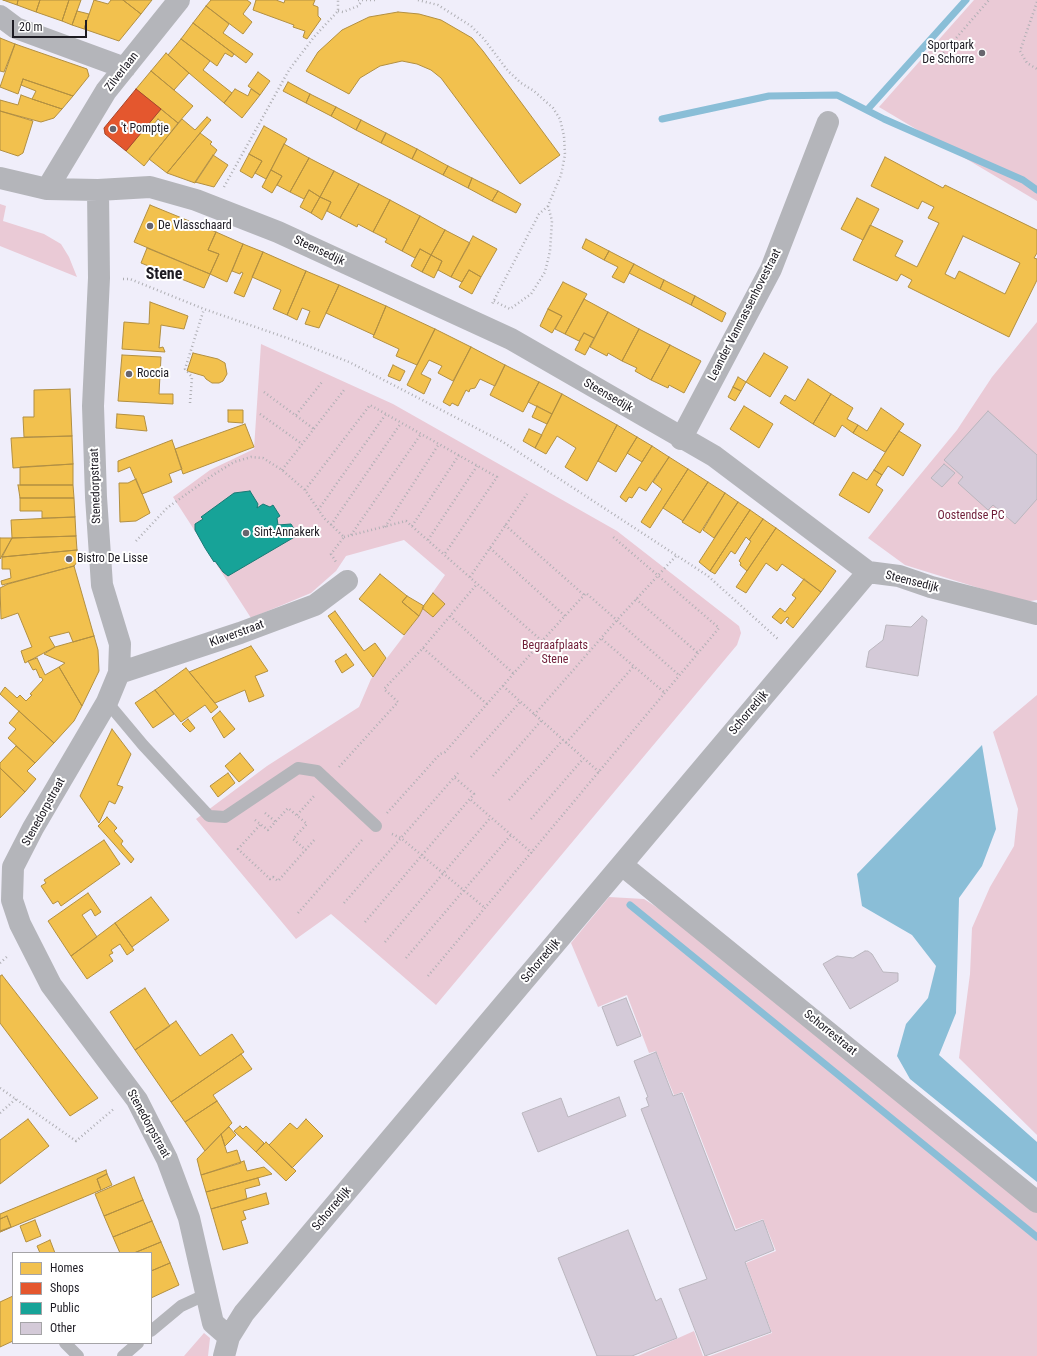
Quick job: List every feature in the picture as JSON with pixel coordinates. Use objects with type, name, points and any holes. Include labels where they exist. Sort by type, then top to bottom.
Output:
[{"type":"street","name":"Zilverlaan","points":[[46,189],[106,91],[179,0]]},
{"type":"street","points":[[0,16],[16,28],[125,68]]},
{"type":"street","name":"Leander Vanmassenhovestraat","points":[[681,438],[771,269],[828,122]]},
{"type":"street","points":[[0,178],[46,189]]},
{"type":"street","name":"Steensedijk","points":[[46,189],[98,190],[150,187],[196,200],[278,232],[511,339],[714,456],[868,572],[899,576],[931,587],[1037,614]]},
{"type":"street","name":"Stenedorpstraat","points":[[98,190],[100,242],[93,406],[96,497],[102,586],[120,644],[119,673],[107,702],[33,828],[14,867],[12,900],[20,924],[51,985],[137,1100],[167,1159],[189,1218],[213,1323],[226,1347]]},
{"type":"street","name":"Schorredijk","points":[[226,1347],[244,1314],[868,572]]},
{"type":"street","name":"Klaverstraat","points":[[119,673],[240,634],[316,605],[347,581]]},
{"type":"street","name":"Schorrestraat","points":[[622,865],[1037,1202]]},
{"type":"lane","points":[[107,702],[143,745],[209,816],[225,817],[298,768],[317,771],[376,826]]},
{"type":"lane","points":[[152,1330],[181,1306],[207,1294]]},
{"type":"lane","points":[[66,1344],[78,1356]]},
{"type":"lane","points":[[123,1356],[137,1344]]},
{"type":"path","points":[[213,206],[289,70],[314,37],[338,11],[338,0]]},
{"type":"path","points":[[358,0],[376,0]]},
{"type":"path","points":[[418,0],[438,6],[457,16],[471,26],[484,39],[516,79],[534,91],[553,108],[560,119],[564,136],[565,154],[561,175],[548,206],[539,214],[482,326]]},
{"type":"path","points":[[938,59],[989,0]]},
{"type":"path","points":[[338,11],[344,12],[358,6],[362,1]]},
{"type":"path","points":[[1037,2],[1020,51],[1027,63],[1037,69]]},
{"type":"path","points":[[494,301],[510,309],[531,294],[545,272],[550,251],[552,220],[548,206]]},
{"type":"path","points":[[99,278],[130,279],[204,309],[290,339],[349,362],[503,442],[708,576],[760,624],[798,655]]},
{"type":"path","points":[[190,403],[192,377],[184,369],[204,309]]},
{"type":"path","points":[[296,415],[322,382]]},
{"type":"path","points":[[282,470],[344,390]]},
{"type":"path","points":[[264,392],[314,429]]},
{"type":"path","points":[[305,490],[370,405],[497,477],[444,555]]},
{"type":"path","points":[[260,414],[302,444]]},
{"type":"path","points":[[318,510],[386,414]]},
{"type":"path","points":[[331,525],[401,423]]},
{"type":"path","points":[[351,535],[421,434]]},
{"type":"path","points":[[385,526],[439,444]]},
{"type":"path","points":[[412,526],[459,455]]},
{"type":"path","points":[[136,541],[166,508],[234,462],[251,457],[263,458],[282,470],[305,490],[318,510],[344,537]]},
{"type":"path","points":[[428,540],[477,466]]},
{"type":"path","points":[[470,578],[527,494]]},
{"type":"path","points":[[347,581],[331,554],[344,537],[406,521],[542,641]]},
{"type":"path","points":[[506,525],[584,595],[586,593],[680,676]]},
{"type":"path","points":[[428,976],[719,628],[612,536]]},
{"type":"path","points":[[490,548],[565,616]]},
{"type":"path","points":[[534,714],[676,556]]},
{"type":"path","points":[[297,815],[398,702],[384,689],[423,648],[477,584]]},
{"type":"path","points":[[298,914],[376,826],[488,704],[584,595]]},
{"type":"path","points":[[636,599],[698,653]]},
{"type":"path","points":[[450,616],[514,674]]},
{"type":"path","points":[[602,639],[665,693]]},
{"type":"path","points":[[423,648],[488,704]]},
{"type":"path","points":[[566,743],[634,666]]},
{"type":"path","points":[[503,686],[599,772]]},
{"type":"path","points":[[470,757],[520,702]]},
{"type":"path","points":[[493,776],[541,721]]},
{"type":"path","points":[[509,800],[563,740]]},
{"type":"path","points":[[531,819],[583,759]]},
{"type":"path","points":[[344,903],[458,773]]},
{"type":"path","points":[[365,922],[471,800],[474,794],[454,777]]},
{"type":"path","points":[[471,800],[532,853]]},
{"type":"path","points":[[240,806],[260,825],[268,830],[288,808],[307,824],[293,839],[306,850]]},
{"type":"path","points":[[385,942],[491,817]]},
{"type":"path","points":[[260,825],[238,849],[270,879],[273,877],[278,881],[315,839]]},
{"type":"path","points":[[376,826],[401,838],[485,908]]},
{"type":"path","points":[[406,958],[511,835]]},
{"type":"path","points":[[0,1088],[17,1098],[76,1140],[117,1107]]},
{"type":"path","points":[[0,1113],[17,1098]]},
{"type":"green space","name":"Sportpark De Schorre","points":[[974,0],[1037,0],[1037,201],[879,107]]},
{"type":"green space","points":[[0,204],[6,206],[3,221],[44,234],[61,244],[69,257],[77,277],[0,246]]},
{"type":"green space","name":"Oostendse PC","points":[[1037,322],[1037,600],[1024,602],[905,565],[868,538],[957,430],[992,377]]},
{"type":"green space","name":"Begraafplaats Stene","points":[[261,344],[393,404],[617,531],[739,626],[741,633],[737,645],[436,1005],[331,914],[296,939],[196,819],[267,766],[359,707],[371,679],[419,616],[422,608],[445,575],[404,540],[346,556],[336,571],[311,593],[251,618],[173,497],[210,470],[254,449]]},
{"type":"green space","points":[[1037,695],[1037,1135],[959,1058],[970,974],[972,928],[990,887],[1014,846],[1018,809],[993,732]]},
{"type":"green space","points":[[609,897],[644,899],[681,923],[1037,1213],[1037,1356],[710,1356],[772,1333],[746,1263],[776,1251],[763,1219],[736,1229],[683,1092],[674,1095],[656,1051],[649,1053],[627,995],[598,1007],[571,943]]},
{"type":"green space","points":[[694,1331],[703,1356],[638,1356]]},
{"type":"green space","points":[[204,1333],[210,1338],[208,1356],[184,1356]]},
{"type":"water","points":[[982,745],[996,829],[982,866],[959,898],[956,1013],[939,1055],[1037,1142],[1037,1182],[910,1079],[897,1056],[906,1024],[928,998],[936,966],[912,935],[862,906],[857,874]]},
{"type":"building: Homes","points":[[3,0],[18,0],[17,5]]},
{"type":"building: Homes","points":[[18,0],[40,0],[36,12],[17,5]]},
{"type":"building: Homes","points":[[40,0],[69,0],[62,21],[36,12]]},
{"type":"building: Homes","points":[[69,0],[81,0],[72,25],[62,21]]},
{"type":"building: Homes","points":[[94,0],[108,4],[111,0],[123,0],[141,14],[119,41],[84,29]]},
{"type":"building: Homes","points":[[123,0],[152,0],[141,14]]},
{"type":"building: Homes","points":[[211,0],[247,0],[251,3],[243,14],[252,22],[243,34],[206,6]]},
{"type":"building: Homes","points":[[256,0],[276,0],[284,3],[285,0],[315,0],[313,5],[318,7],[318,16],[321,19],[307,39],[303,37],[305,31],[293,27],[294,25],[253,10]]},
{"type":"building: Homes","points":[[206,6],[229,24],[223,33],[253,54],[246,63],[193,23]]},
{"type":"building: Homes","points":[[77,11],[89,14],[84,29],[72,25]]},
{"type":"building: Homes","points":[[398,12],[419,14],[441,20],[472,38],[560,155],[520,184],[441,78],[431,70],[417,64],[402,61],[380,66],[360,78],[349,94],[306,71],[318,52],[342,30],[369,17]]},
{"type":"building: Homes","points":[[193,23],[234,54],[232,57],[225,53],[217,66],[181,39]]},
{"type":"building: Homes","points":[[0,38],[15,44],[4,72],[0,71]]},
{"type":"building: Homes","points":[[181,39],[210,61],[203,70],[232,93],[224,103],[168,55]]},
{"type":"building: Homes","points":[[15,44],[87,69],[89,76],[73,96],[23,79],[18,94],[0,87]]},
{"type":"building: Homes","points":[[166,53],[189,73],[174,90],[151,71]]},
{"type":"building: Homes","points":[[151,71],[193,106],[178,123],[136,89]]},
{"type":"building: Homes","points":[[258,72],[270,81],[260,95],[248,86]]},
{"type":"building: Homes","points":[[23,79],[73,96],[62,109],[32,99],[36,91],[21,85]]},
{"type":"building: Homes","points":[[288,82],[310,94],[306,103],[283,91]]},
{"type":"building: Homes","points":[[235,89],[248,96],[251,89],[260,95],[242,118],[224,103]]},
{"type":"building: Homes","points":[[310,94],[336,107],[331,116],[306,103]]},
{"type":"building: Homes","points":[[21,95],[62,109],[54,118],[41,122],[0,111],[0,100],[18,105]]},
{"type":"building: Homes","points":[[336,107],[361,120],[356,130],[331,116]]},
{"type":"building: Homes","points":[[161,109],[178,123],[144,166],[126,151]],"holes":[[[158,119],[164,124],[155,136],[148,131]]]},
{"type":"building: Homes","points":[[0,111],[33,121],[23,153],[18,156],[0,150]]},
{"type":"building: Homes","points":[[207,117],[211,120],[167,173],[149,159],[182,119],[195,130]]},
{"type":"building: Homes","points":[[361,120],[386,133],[381,143],[356,130]]},
{"type":"building: Homes","points":[[264,126],[287,139],[266,179],[255,173],[262,161],[249,154]]},
{"type":"building: Homes","points":[[200,133],[212,142],[210,144],[217,150],[195,183],[167,173]]},
{"type":"building: Homes","points":[[386,133],[417,149],[412,159],[381,143]]},
{"type":"building: Homes","points":[[284,144],[309,158],[290,192],[277,185],[282,176],[271,170]]},
{"type":"building: Homes","points":[[417,149],[448,166],[443,175],[412,159]]},
{"type":"building: Homes","points":[[249,154],[262,161],[252,178],[240,171]]},
{"type":"building: Homes","points":[[213,155],[228,165],[214,187],[195,182]]},
{"type":"building: Homes","points":[[885,157],[943,188],[945,185],[1037,230],[1037,253],[1034,258],[1037,259],[1037,280],[1009,337],[908,287],[912,280],[901,274],[897,281],[853,260],[870,225],[903,241],[895,256],[917,267],[939,223],[928,218],[934,207],[922,201],[918,209],[871,186]],"holes":[[[963,236],[1020,263],[1005,294],[959,271],[955,279],[945,274]]]},
{"type":"building: Homes","points":[[309,158],[334,171],[320,197],[309,190],[304,199],[290,192]]},
{"type":"building: Homes","points":[[448,166],[472,178],[468,188],[443,175]]},
{"type":"building: Homes","points":[[271,170],[282,176],[272,193],[262,187]]},
{"type":"building: Homes","points":[[334,171],[359,184],[340,218],[327,211],[331,202],[320,197]]},
{"type":"building: Homes","points":[[472,178],[498,191],[492,201],[468,188]]},
{"type":"building: Homes","points":[[359,184],[390,200],[373,232],[358,224],[357,227],[340,218]]},
{"type":"building: Homes","points":[[309,190],[320,197],[311,213],[300,207]]},
{"type":"building: Homes","points":[[498,191],[521,204],[516,213],[492,201]]},
{"type":"building: Homes","points":[[320,197],[331,202],[322,220],[311,213]]},
{"type":"building: Homes","points":[[857,198],[879,209],[863,240],[841,229]]},
{"type":"building: Homes","points":[[390,200],[420,216],[402,251],[385,242],[387,239],[373,232]]},
{"type":"building: Homes","points":[[150,205],[216,232],[208,250],[219,254],[210,274],[134,242]]},
{"type":"building: Homes","points":[[420,216],[445,230],[431,255],[420,249],[415,258],[402,251]]},
{"type":"building: Homes","points":[[445,230],[470,243],[451,277],[438,270],[442,261],[431,255]]},
{"type":"building: Homes","points":[[216,232],[243,244],[227,282],[210,274],[219,254],[208,250]]},
{"type":"building: Homes","points":[[473,236],[497,249],[481,277],[469,270],[462,282],[451,277]]},
{"type":"building: Homes","points":[[586,239],[609,251],[604,260],[582,248]]},
{"type":"building: Homes","points":[[243,244],[263,252],[244,297],[234,293],[243,273],[241,272],[240,274],[232,271]]},
{"type":"building: Homes","points":[[147,248],[210,274],[204,288],[141,263]]},
{"type":"building: Homes","points":[[420,249],[431,255],[422,272],[411,266]]},
{"type":"building: Homes","points":[[609,251],[634,264],[624,283],[612,277],[618,267],[604,260]]},
{"type":"building: Homes","points":[[263,252],[306,271],[287,315],[273,309],[281,290],[252,277]]},
{"type":"building: Homes","points":[[431,255],[442,261],[434,278],[422,272]]},
{"type":"building: Homes","points":[[634,264],[664,280],[660,289],[629,273]]},
{"type":"building: Homes","points":[[469,270],[481,277],[472,294],[459,287]]},
{"type":"building: Homes","points":[[306,271],[339,285],[319,328],[305,324],[310,311],[302,308],[297,320],[287,315]]},
{"type":"building: Homes","points":[[664,280],[695,296],[691,305],[660,289]]},
{"type":"building: Homes","points":[[563,282],[587,294],[565,334],[555,329],[562,316],[548,309]]},
{"type":"building: Homes","points":[[339,285],[386,306],[374,335],[326,313]]},
{"type":"building: Homes","points":[[695,296],[726,313],[722,322],[691,305]]},
{"type":"building: Homes","points":[[584,299],[608,312],[594,338],[584,333],[579,341],[565,334]]},
{"type":"building: Homes","points":[[150,302],[188,316],[184,329],[161,325],[159,348],[163,347],[165,352],[122,349],[124,322],[149,324]]},
{"type":"building: Homes","points":[[386,306],[435,329],[417,365],[396,356],[399,349],[373,337]]},
{"type":"building: Homes","points":[[548,309],[562,316],[552,333],[540,326]]},
{"type":"building: Homes","points":[[608,312],[639,329],[622,361],[608,353],[607,356],[590,347]]},
{"type":"building: Homes","points":[[435,329],[471,347],[453,381],[438,373],[442,366],[429,360],[421,374],[431,379],[424,394],[407,385]]},
{"type":"building: Homes","points":[[639,329],[670,345],[651,380],[635,371],[637,368],[622,361]]},
{"type":"building: Homes","points":[[584,333],[594,338],[585,355],[575,350]]},
{"type":"building: Homes","points":[[670,345],[701,361],[684,393],[669,385],[668,388],[651,380]]},
{"type":"building: Homes","points":[[471,347],[505,365],[495,386],[480,379],[475,388],[470,389],[469,392],[466,390],[458,406],[452,403],[450,406],[443,402]]},
{"type":"building: Homes","points":[[193,353],[218,359],[225,363],[227,374],[223,381],[219,383],[212,383],[204,376],[187,371]]},
{"type":"building: Homes","points":[[764,353],[788,367],[770,397],[746,382]]},
{"type":"building: Homes","points":[[122,355],[161,357],[159,394],[173,394],[173,404],[118,401]]},
{"type":"building: Homes","points":[[393,365],[405,371],[400,381],[388,376]]},
{"type":"building: Homes","points":[[505,365],[539,382],[523,412],[490,395]]},
{"type":"building: Homes","points":[[738,377],[746,382],[741,391],[733,387]]},
{"type":"building: Homes","points":[[808,379],[831,394],[813,424],[780,403],[785,395],[795,401]]},
{"type":"building: Homes","points":[[539,382],[562,394],[552,414],[528,402]]},
{"type":"building: Homes","points":[[733,387],[741,391],[735,401],[728,397]]},
{"type":"building: Homes","points":[[70,389],[72,436],[24,437],[23,417],[34,417],[34,390]]},
{"type":"building: Homes","points":[[562,394],[617,425],[587,481],[565,467],[576,448],[557,436],[546,454],[535,448]]},
{"type":"building: Homes","points":[[831,394],[853,408],[847,419],[858,425],[853,433],[842,425],[835,437],[813,424]]},
{"type":"building: Homes","points":[[537,406],[552,414],[547,424],[532,417]]},
{"type":"building: Homes","points":[[744,406],[773,424],[759,448],[730,429]]},
{"type":"building: Homes","points":[[881,408],[904,424],[885,452],[853,433],[858,425],[867,431]]},
{"type":"building: Homes","points":[[228,410],[243,410],[243,423],[228,422]]},
{"type":"building: Homes","points":[[117,414],[144,416],[147,431],[116,428]]},
{"type":"building: Homes","points":[[245,424],[254,447],[183,474],[175,449]]},
{"type":"building: Homes","points":[[617,425],[637,437],[616,472],[598,461]]},
{"type":"building: Homes","points":[[529,429],[542,435],[535,448],[523,441]]},
{"type":"building: Homes","points":[[899,431],[921,445],[903,476],[888,466],[882,475],[874,470]]},
{"type":"building: Homes","points":[[72,436],[73,464],[13,468],[11,438]]},
{"type":"building: Homes","points":[[637,437],[652,446],[642,462],[627,453]]},
{"type":"building: Homes","points":[[172,440],[182,469],[169,474],[172,482],[142,494],[130,467],[118,472],[118,461]]},
{"type":"building: Homes","points":[[652,446],[669,457],[646,491],[639,487],[632,498],[629,497],[626,502],[620,497]]},
{"type":"building: Homes","points":[[669,457],[688,469],[650,528],[641,522],[662,489],[653,482]]},
{"type":"building: Homes","points":[[73,464],[73,485],[20,485],[20,467]]},
{"type":"building: Homes","points":[[688,469],[708,482],[683,521],[663,508]]},
{"type":"building: Homes","points":[[874,470],[882,475],[876,485],[883,490],[869,513],[839,495],[853,472],[867,480]]},
{"type":"building: Homes","points":[[136,479],[150,513],[136,521],[120,522],[119,483],[128,483]]},
{"type":"building: Homes","points":[[708,482],[725,493],[700,533],[682,522]]},
{"type":"building: Homes","points":[[18,485],[73,485],[74,498],[20,498]]},
{"type":"building: Homes","points":[[725,493],[738,502],[714,538],[703,530]]},
{"type":"building: Homes","points":[[20,498],[74,498],[75,517],[42,518],[42,511],[20,511]]},
{"type":"building: Homes","points":[[738,502],[750,510],[710,571],[699,562]]},
{"type":"building: Homes","points":[[750,510],[763,519],[749,540],[746,537],[735,554],[731,551],[715,574],[710,571]]},
{"type":"building: Homes","points":[[75,517],[76,536],[12,538],[11,520]]},
{"type":"building: Homes","points":[[763,519],[776,528],[747,571],[740,565],[741,563],[739,561],[751,541],[749,540]]},
{"type":"building: Homes","points":[[776,528],[836,571],[821,592],[782,564],[777,571],[766,563],[746,593],[736,587]]},
{"type":"building: Homes","points":[[76,536],[77,550],[2,557],[12,538]]},
{"type":"building: Homes","points":[[0,538],[12,538],[0,559]]},
{"type":"building: Homes","points":[[77,550],[77,562],[74,566],[2,585],[1,581],[11,578],[10,569],[2,569],[2,557]]},
{"type":"building: Homes","points":[[74,566],[94,636],[73,642],[69,632],[49,637],[55,647],[25,663],[21,651],[32,647],[18,613],[1,619],[0,588],[8,584]]},
{"type":"building: Homes","points":[[380,574],[407,596],[402,602],[419,616],[404,635],[359,599]]},
{"type":"building: Homes","points":[[804,579],[821,592],[793,628],[786,622],[789,618],[787,617],[781,624],[772,617],[780,608],[785,612],[796,598],[792,595]]},
{"type":"building: Homes","points":[[433,593],[445,604],[433,617],[422,608]]},
{"type":"building: Homes","points":[[407,596],[424,606],[419,616],[402,602]]},
{"type":"building: Homes","points":[[335,611],[364,651],[375,643],[386,658],[373,677],[328,616]]},
{"type":"building: Homes","points":[[94,636],[98,650],[99,671],[82,706],[59,667],[65,663],[44,654],[55,647]]},
{"type":"building: Homes","points":[[251,646],[268,671],[255,676],[264,696],[249,702],[245,690],[215,703],[189,672]]},
{"type":"building: Homes","points":[[346,654],[354,665],[342,673],[335,661]]},
{"type":"building: Homes","points":[[37,658],[45,675],[59,667],[82,706],[74,721],[54,743],[0,694],[5,687],[17,698],[20,695],[26,701],[32,695],[30,694],[43,680],[41,677],[40,678],[36,669],[33,670],[28,661]]},
{"type":"building: Homes","points":[[186,668],[218,707],[211,713],[205,705],[181,722],[155,690]]},
{"type":"building: Homes","points":[[155,690],[174,714],[153,728],[135,703]]},
{"type":"building: Homes","points":[[19,711],[54,743],[35,763],[8,738],[16,729],[9,723]]},
{"type":"building: Homes","points":[[220,711],[235,729],[224,738],[212,718]]},
{"type":"building: Homes","points":[[188,719],[195,728],[190,732],[182,724]]},
{"type":"building: Homes","points":[[112,729],[131,754],[117,785],[123,787],[115,804],[109,801],[99,823],[80,796]]},
{"type":"building: Homes","points":[[16,746],[35,763],[27,771],[36,779],[25,792],[0,768],[0,763]]},
{"type":"building: Homes","points":[[240,753],[254,770],[239,782],[225,766]]},
{"type":"building: Homes","points":[[0,768],[25,792],[0,818]]},
{"type":"building: Homes","points":[[228,773],[235,783],[218,797],[210,786]]},
{"type":"building: Homes","points":[[107,817],[117,828],[114,831],[123,841],[121,844],[134,859],[131,863],[98,826]]},
{"type":"building: Homes","points":[[104,840],[120,864],[61,906],[58,901],[53,904],[41,886],[46,883],[44,880]]},
{"type":"building: Homes","points":[[88,893],[101,912],[95,916],[91,909],[82,915],[97,937],[71,956],[48,921]]},
{"type":"building: Homes","points":[[151,897],[169,920],[132,947],[115,923]]},
{"type":"building: Homes","points":[[115,923],[134,950],[127,955],[120,944],[111,950],[113,953],[109,955],[113,961],[87,979],[71,956]]},
{"type":"building: Homes","points":[[2,975],[98,1098],[70,1116],[0,1023],[0,976]]},
{"type":"building: Homes","points":[[145,988],[170,1026],[135,1050],[110,1012]]},
{"type":"building: Homes","points":[[176,1021],[200,1056],[232,1034],[244,1052],[171,1102],[135,1050]]},
{"type":"building: Homes","points":[[241,1054],[252,1069],[213,1095],[217,1101],[185,1122],[171,1102]]},
{"type":"building: Homes","points":[[217,1101],[232,1123],[205,1151],[185,1122]]},
{"type":"building: Homes","points":[[28,1119],[49,1146],[0,1184],[0,1140]]},
{"type":"building: Homes","points":[[306,1119],[323,1136],[292,1168],[269,1145],[290,1123],[297,1129]]},
{"type":"building: Homes","points":[[240,1126],[243,1129],[246,1126],[264,1143],[256,1152],[234,1131]]},
{"type":"building: Homes","points":[[229,1127],[236,1135],[225,1146],[221,1134]]},
{"type":"building: Homes","points":[[221,1134],[227,1153],[237,1150],[241,1163],[201,1175],[197,1159]]},
{"type":"building: Homes","points":[[266,1142],[296,1171],[286,1181],[256,1152]]},
{"type":"building: Homes","points":[[244,1161],[247,1171],[264,1167],[272,1174],[206,1192],[201,1175]]},
{"type":"building: Homes","points":[[106,1170],[107,1174],[97,1179],[101,1190],[0,1232],[11,1227],[7,1216],[0,1219],[0,1214]]},
{"type":"building: Homes","points":[[107,1174],[112,1185],[101,1190],[97,1179]]},
{"type":"building: Homes","points":[[134,1177],[143,1200],[104,1216],[95,1194]]},
{"type":"building: Homes","points":[[258,1178],[260,1185],[245,1189],[247,1199],[211,1209],[206,1192]]},
{"type":"building: Homes","points":[[266,1193],[269,1204],[243,1211],[246,1219],[241,1221],[248,1243],[223,1250],[211,1209]]},
{"type":"building: Homes","points":[[143,1200],[152,1221],[113,1237],[104,1216]]},
{"type":"building: Homes","points":[[7,1216],[11,1227],[0,1231],[0,1219]]},
{"type":"building: Homes","points":[[35,1220],[41,1236],[26,1242],[20,1226]]},
{"type":"building: Homes","points":[[152,1221],[161,1242],[136,1252],[120,1252],[113,1237]]},
{"type":"building: Homes","points":[[50,1240],[55,1252],[40,1252],[37,1246]]},
{"type":"building: Homes","points":[[161,1242],[170,1263],[152,1271],[152,1252],[136,1252]]},
{"type":"building: Homes","points":[[170,1263],[179,1285],[152,1298],[152,1271]]},
{"type":"building: Homes","points":[[12,1296],[12,1341],[0,1347],[0,1302]]},
{"type":"building: Shops","points":[[136,89],[161,109],[126,151],[105,134],[104,128]]},
{"type":"building: Public","name":"Sint-Annakerk","points":[[250,491],[258,504],[257,508],[263,504],[270,507],[273,505],[280,516],[277,518],[278,525],[291,524],[298,535],[228,576],[215,561],[214,562],[205,548],[195,530],[195,524],[203,519],[201,517],[234,493]]},
{"type":"building: Other","points":[[988,411],[1037,455],[1037,499],[1015,524],[993,505],[988,510],[958,483],[963,477],[944,460]]},
{"type":"building: Other","points":[[944,464],[955,473],[942,487],[931,478]]},
{"type":"building: Other","points":[[922,616],[927,620],[918,676],[866,667],[869,651],[883,640],[886,625],[911,627]]},
{"type":"building: Other","points":[[865,951],[872,954],[883,972],[898,973],[898,981],[850,1009],[823,964],[837,956],[853,958]]},
{"type":"building: Other","points":[[626,998],[641,1036],[617,1046],[602,1007]]},
{"type":"building: Other","points":[[656,1052],[673,1096],[682,1093],[735,1231],[763,1220],[774,1250],[745,1262],[771,1332],[705,1356],[679,1289],[707,1279],[641,1109],[649,1106],[646,1098],[648,1097],[634,1061]]},
{"type":"building: Other","points":[[619,1097],[626,1116],[538,1152],[522,1113],[561,1098],[568,1117]]},
{"type":"building: Other","points":[[628,1230],[656,1301],[661,1298],[677,1338],[632,1356],[597,1356],[558,1258]]},
{"type":"waterway","points":[[867,110],[966,0]]},
{"type":"waterway","points":[[662,119],[769,96],[837,95],[884,119],[1023,180],[1037,190]]},
{"type":"waterway","points":[[630,905],[1037,1237]]},
{"type":"place","name":"Sportpark De Schorre","points":[[982,53]]},
{"type":"place","name":"'t Pomptje","points":[[113,129]]},
{"type":"place","name":"De Vlasschaard","points":[[150,226]]},
{"type":"place","name":"Roccia","points":[[129,374]]},
{"type":"place","name":"Sint-Annakerk","points":[[246,533]]},
{"type":"place","name":"Bistro De Lisse","points":[[69,559]]},
{"type":"district","name":"Stene","points":[[164,275]]}]
